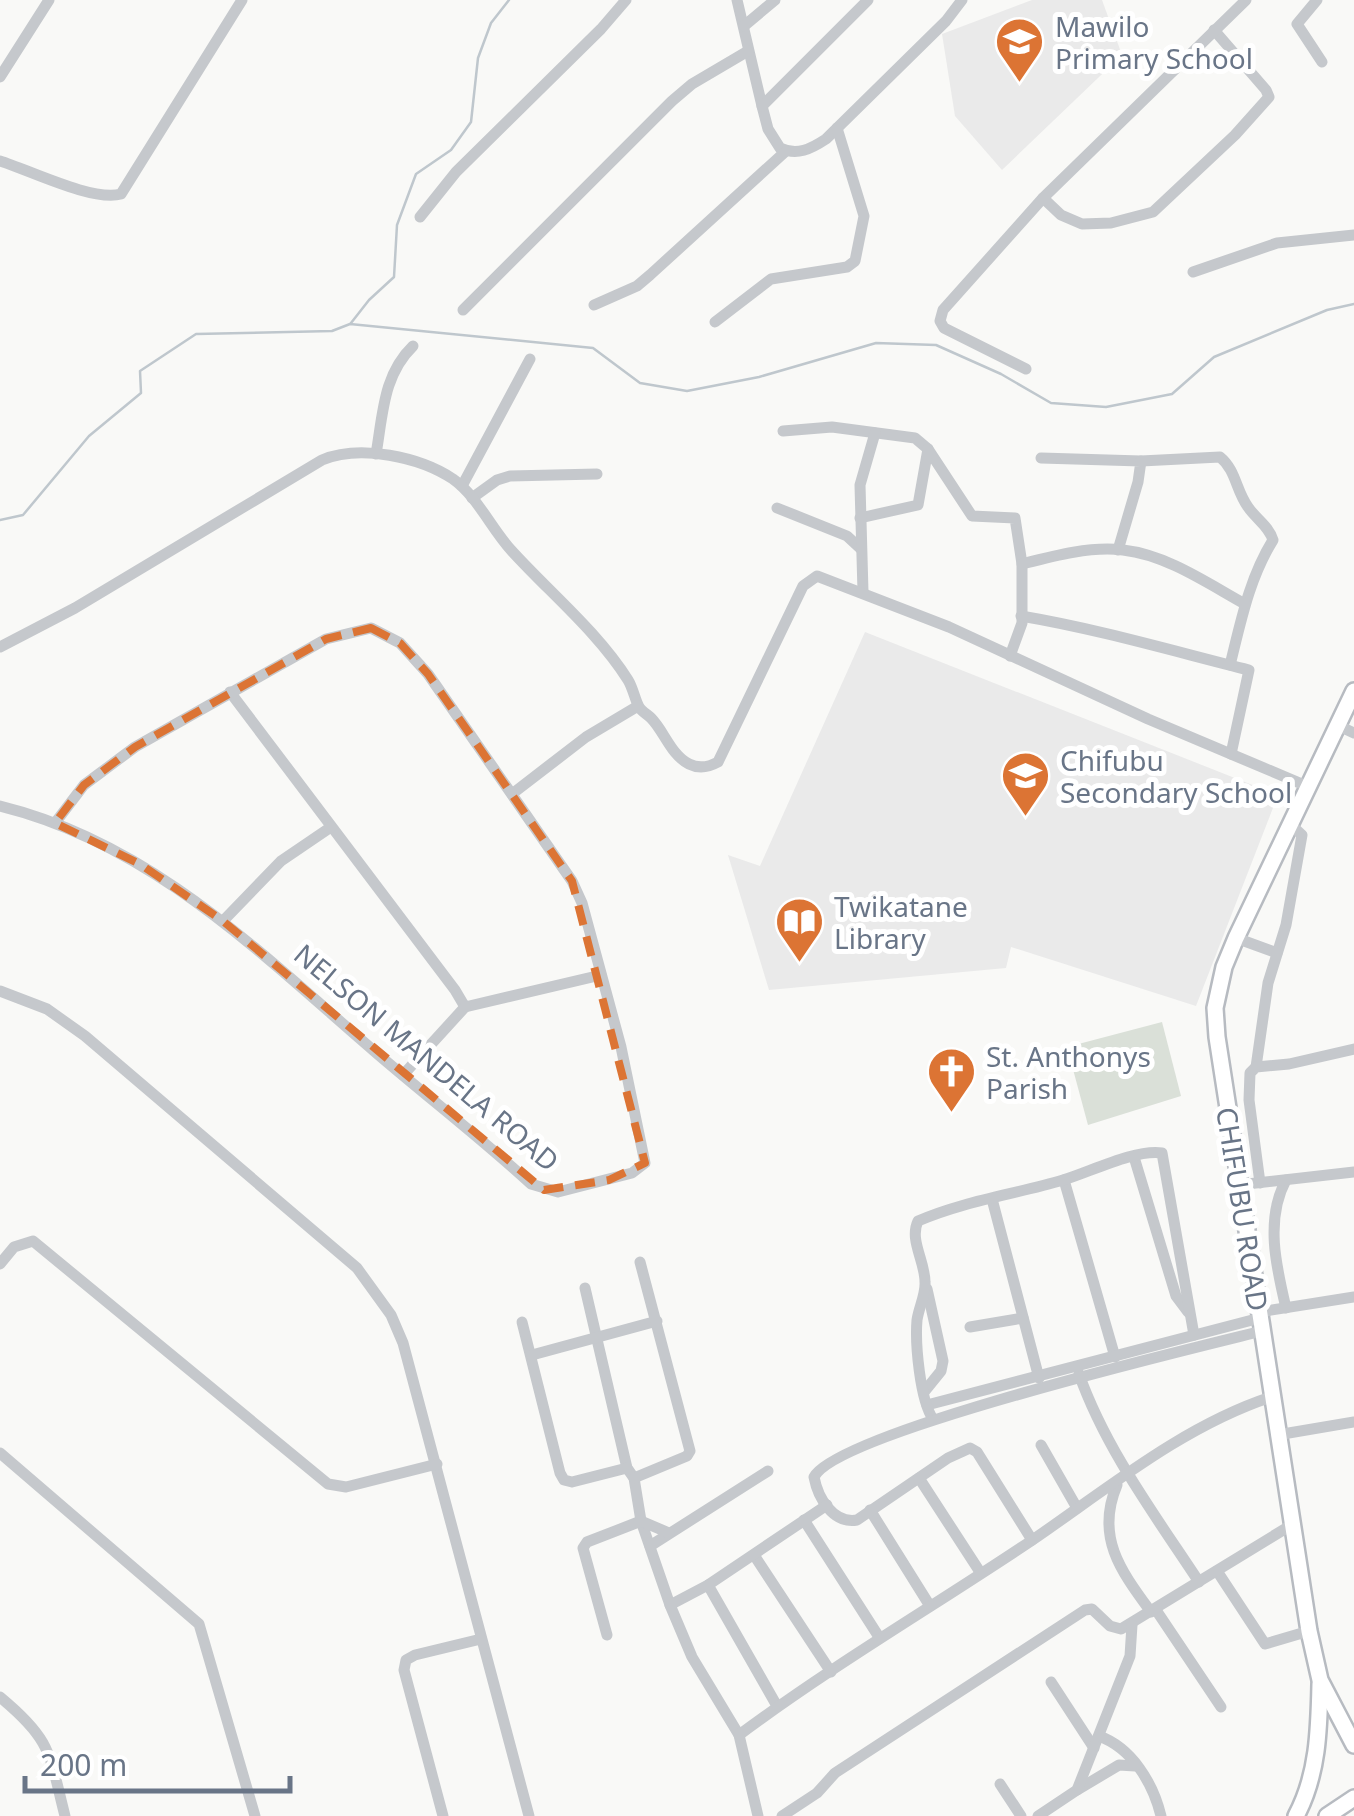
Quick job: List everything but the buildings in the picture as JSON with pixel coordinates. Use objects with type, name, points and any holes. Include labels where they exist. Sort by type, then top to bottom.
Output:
[{"type":"main road","name":"CHIFUBU ROAD","points":[[1354,691],[1236,938],[1224,967],[1216,1008],[1216,1036],[1238,1186],[1309,1631],[1320,1680],[1354,1745]]},
{"type":"main road","points":[[1296,1816],[1308,1790],[1316,1756],[1320,1680]]},
{"type":"main road","points":[[1327,1816],[1354,1798]]},
{"type":"street","points":[[0,77],[49,0]]},
{"type":"street","points":[[0,161],[86,190],[112,196],[121,194],[242,0]]},
{"type":"street","points":[[420,216],[456,172],[626,0]]},
{"type":"street","points":[[737,0],[762,106],[774,140],[786,151]]},
{"type":"street","points":[[744,26],[775,0]]},
{"type":"street","points":[[762,106],[868,0]]},
{"type":"street","points":[[594,305],[637,286],[786,151],[806,150],[838,128],[962,0]]},
{"type":"street","points":[[1026,369],[944,328],[940,321],[943,310],[1043,198],[1246,0]]},
{"type":"street","points":[[1316,0],[1296,24],[1322,62]]},
{"type":"street","points":[[1043,198],[1060,215],[1082,224],[1111,223],[1153,212],[1235,135],[1269,98],[1214,30]]},
{"type":"street","points":[[463,310],[672,102],[692,84],[748,50]]},
{"type":"street","points":[[715,322],[771,278],[847,267],[855,261],[864,216],[838,128]]},
{"type":"street","points":[[1193,272],[1277,242],[1354,235]]},
{"type":"street","points":[[376,454],[396,362],[414,346]]},
{"type":"street","points":[[462,486],[530,360]]},
{"type":"street","points":[[783,431],[832,427],[915,438],[928,450],[972,516],[1009,516],[1017,521],[1022,564],[1022,630],[1010,656]]},
{"type":"street","points":[[863,592],[860,485],[874,433]]},
{"type":"street","points":[[860,518],[918,505],[928,450]]},
{"type":"street","points":[[0,648],[75,608],[322,460],[376,454],[416,462],[462,486],[508,547],[606,650],[627,679],[638,706],[691,765],[711,765],[724,752],[808,580],[817,576],[949,627],[1309,787]]},
{"type":"street","points":[[1041,458],[1140,461],[1220,457],[1229,464],[1246,505],[1272,533],[1273,540],[1254,573],[1230,665]]},
{"type":"street","points":[[1118,550],[1140,461]]},
{"type":"street","points":[[472,498],[497,480],[510,476],[597,474]]},
{"type":"street","points":[[777,508],[846,536],[861,549]]},
{"type":"street","points":[[1022,564],[1058,555],[1118,550],[1177,566],[1244,604]]},
{"type":"street","points":[[1022,616],[1079,626],[1248,670],[1231,754]]},
{"type":"street","name":"NELSON MANDELA ROAD","points":[[0,806],[55,822],[140,864],[222,920],[531,1184],[544,1190],[569,1190],[632,1174],[641,1168],[646,1155],[602,974],[572,882],[428,674],[400,643],[384,632],[371,628],[326,638],[134,746],[84,785],[55,822]]},
{"type":"street","points":[[230,692],[465,1007]]},
{"type":"street","points":[[512,794],[586,737],[638,706]]},
{"type":"street","points":[[1337,725],[1354,733]]},
{"type":"street","points":[[1260,1183],[1250,1073],[1256,1067],[1268,983],[1286,925],[1302,835],[1290,824]]},
{"type":"street","points":[[222,920],[282,861],[331,827]]},
{"type":"street","points":[[1272,858],[1294,872]]},
{"type":"street","points":[[1236,938],[1276,953]]},
{"type":"street","points":[[403,1075],[465,1007],[602,974]]},
{"type":"street","points":[[0,991],[47,1010],[85,1036],[357,1268],[390,1315],[403,1342],[437,1464],[529,1816]]},
{"type":"street","points":[[1256,1067],[1289,1064],[1354,1049]]},
{"type":"street","points":[[924,1392],[941,1371],[943,1361],[914,1232],[918,1221],[1157,1152],[1165,1160],[1167,1192],[1194,1335]]},
{"type":"street","points":[[1134,1157],[1176,1296],[1189,1313]]},
{"type":"street","points":[[1238,1186],[1354,1172]]},
{"type":"street","points":[[1064,1180],[1115,1358]]},
{"type":"street","points":[[1286,1180],[1278,1196],[1274,1232],[1286,1308]]},
{"type":"street","points":[[992,1199],[1039,1378]]},
{"type":"street","points":[[0,1264],[14,1247],[32,1241],[328,1484],[346,1487],[437,1464]]},
{"type":"street","points":[[522,1322],[564,1480],[631,1473],[687,1456],[690,1451],[640,1262]]},
{"type":"street","points":[[926,1284],[916,1336],[927,1406],[934,1419]]},
{"type":"street","points":[[585,1288],[594,1338],[650,1546],[692,1657],[739,1735],[758,1816]]},
{"type":"street","points":[[927,1406],[1078,1374],[1260,1320],[1286,1308],[1354,1297]]},
{"type":"street","points":[[970,1327],[1024,1318]]},
{"type":"street","points":[[1032,1540],[977,1452],[970,1448],[857,1520],[838,1519],[820,1496],[814,1477],[828,1461],[1039,1378],[1078,1374],[1115,1358],[1150,1354],[1194,1335],[1260,1320]]},
{"type":"street","points":[[532,1355],[656,1322]]},
{"type":"street","points":[[1078,1374],[1123,1479],[1199,1582]]},
{"type":"street","points":[[739,1735],[880,1637],[1206,1424],[1271,1397]]},
{"type":"street","points":[[1276,1435],[1354,1422]]},
{"type":"street","points":[[1042,1445],[1077,1508]]},
{"type":"street","points":[[0,1453],[199,1624],[255,1816]]},
{"type":"street","points":[[650,1546],[768,1471]]},
{"type":"street","points":[[919,1478],[980,1572]]},
{"type":"street","points":[[1123,1479],[1106,1513],[1118,1564],[1222,1707]]},
{"type":"street","points":[[670,1605],[708,1586],[827,1505]]},
{"type":"street","points":[[870,1510],[930,1606]]},
{"type":"street","points":[[804,1520],[880,1637]]},
{"type":"street","points":[[607,1635],[583,1548],[587,1542],[642,1521],[669,1533]]},
{"type":"street","points":[[782,1816],[817,1793],[835,1772],[1085,1610],[1092,1610],[1116,1628],[1132,1625],[1292,1524]]},
{"type":"street","points":[[754,1555],[831,1672]]},
{"type":"street","points":[[1217,1571],[1265,1644],[1309,1631]]},
{"type":"street","points":[[708,1586],[777,1706]]},
{"type":"street","points":[[1077,1790],[1130,1656],[1132,1625]]},
{"type":"street","points":[[443,1816],[404,1670],[406,1660],[481,1639]]},
{"type":"street","points":[[1051,1682],[1097,1742],[1121,1746],[1142,1771],[1162,1816]]},
{"type":"street","points":[[0,1697],[42,1738],[65,1816]]},
{"type":"street","points":[[1038,1816],[1118,1765],[1135,1766]]},
{"type":"street","points":[[1000,1784],[1021,1816]]},
{"type":"highlighted area","points":[[371,628],[400,643],[428,674],[572,881],[645,1163],[609,1180],[544,1190],[223,921],[140,864],[55,823],[84,785],[135,747],[326,639]]},
{"type":"shaded area","name":"Mawilo Primary School","points":[[1032,0],[1102,0],[1122,55],[1002,170],[955,116],[942,34]]},
{"type":"shaded area","name":"Chifubu Secondary School","points":[[865,632],[1278,795],[1196,1006],[1011,947],[1006,968],[769,990],[728,855],[760,866]]},
{"type":"shaded area","points":[[1162,1022],[1181,1096],[1088,1125],[1067,1047]]},
{"type":"waterway","points":[[351,323],[394,277],[397,225],[416,174],[451,150],[471,122],[478,58],[491,23],[509,0]]},
{"type":"waterway","points":[[0,520],[23,515],[89,436],[141,393],[140,371],[196,334],[332,331],[350,324],[593,348],[640,383],[687,391],[759,377],[876,343],[936,345],[1001,374],[1051,403],[1106,407],[1172,394],[1214,357],[1327,310],[1354,304]]},
{"type":"place","name":"Mawilo Primary School","points":[[1020,84]]},
{"type":"place","name":"Chifubu Secondary School","points":[[1025,818]]},
{"type":"place","name":"Twikatane Library","points":[[799,964]]},
{"type":"place","name":"St. Anthonys Parish","points":[[951,1114]]}]
